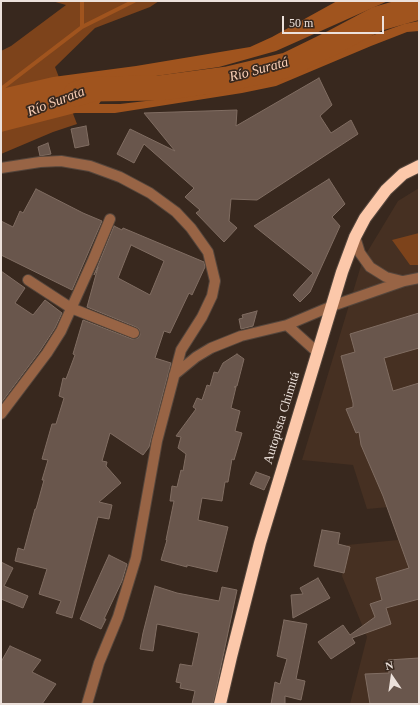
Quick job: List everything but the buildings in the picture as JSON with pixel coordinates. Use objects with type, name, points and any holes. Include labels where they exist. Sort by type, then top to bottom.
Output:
[{"type":"highway","name":"Autopista Chimitá","points":[[220,704],[260,543],[342,272],[355,237],[365,218],[386,190],[403,174],[419,166]]},
{"type":"street","points":[[1,168],[61,161],[90,166],[120,177],[150,193],[176,212],[191,228],[208,252],[215,281],[212,296],[202,317],[181,350],[157,441],[136,558],[118,617],[100,663],[87,704]]},
{"type":"street","points":[[1,414],[49,350],[60,331],[110,219]]},
{"type":"street","points":[[355,237],[360,253],[370,267],[386,277],[404,281]]},
{"type":"street","points":[[174,375],[196,357],[211,348],[241,336],[287,325],[332,306],[404,281],[419,278]]},
{"type":"street","points":[[28,280],[71,308],[134,333]]},
{"type":"street","points":[[287,325],[317,352]]},
{"type":"shaded area","points":[[52,1],[159,1],[150,7],[95,28],[55,67],[77,124],[53,132],[1,154],[1,51],[11,46],[66,5]]},
{"type":"shaded area","points":[[419,188],[419,704],[350,704],[367,637],[342,576],[347,545],[398,540],[389,507],[367,509],[353,465],[302,460],[363,259],[398,201]]},
{"type":"shaded area","points":[[419,233],[419,265],[410,265],[392,240]]},
{"type":"water","name":"Río Surata","points":[[337,1],[388,1],[276,51],[219,67],[149,77],[110,86],[99,104],[120,104],[206,94],[266,81],[313,63],[354,42],[404,24],[419,21],[419,31],[407,32],[276,86],[242,93],[115,113],[75,113],[1,132],[1,89],[53,77],[136,66],[250,47],[272,37]]},
{"type":"waterway","points":[[82,1],[82,27]]},
{"type":"waterway","points":[[1,89],[82,27],[134,1]]},
{"type":"waterway","name":"Río Suratá","points":[[76,94],[92,89],[160,88],[228,79],[287,65],[377,19],[419,7]]}]
